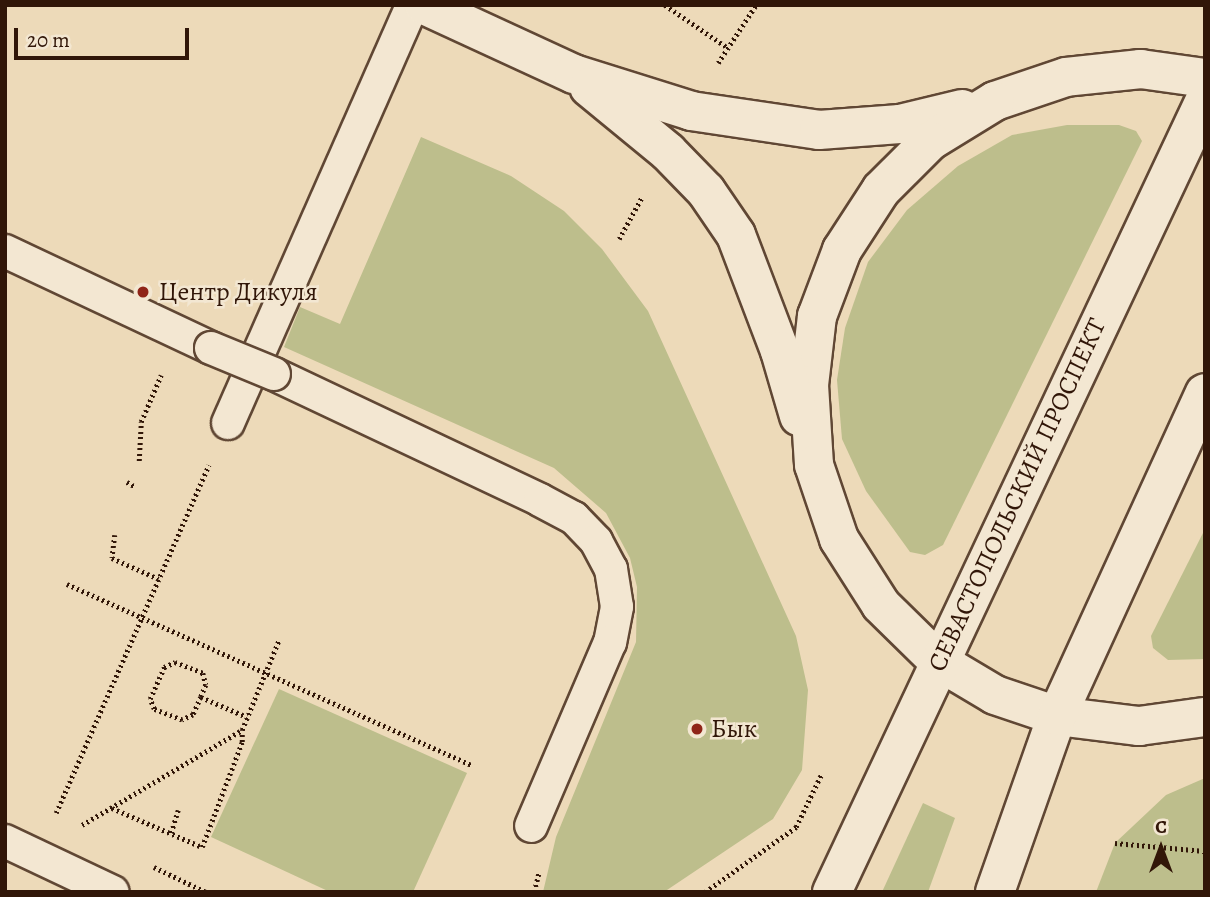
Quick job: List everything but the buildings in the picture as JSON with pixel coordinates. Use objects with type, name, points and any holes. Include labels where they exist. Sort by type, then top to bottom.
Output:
[{"type":"main road","points":[[424,5],[574,74],[691,111],[819,130],[900,124],[995,102],[1066,77],[1140,69],[1205,78]]},
{"type":"main road","points":[[574,74],[668,152],[705,191],[736,235],[780,351],[814,465],[846,550],[881,605],[938,661],[995,695],[1057,716],[1139,726],[1205,717]]},
{"type":"main road","name":"СЕВАСТОПОЛЬСКИЙ ПРОСПЕКТ","points":[[832,892],[938,661],[1205,100]]},
{"type":"main road","points":[[814,465],[809,385],[817,316],[842,250],[881,190],[930,141],[995,102]]},
{"type":"main road","points":[[995,892],[1057,716],[1205,393]]},
{"type":"lane","points":[[228,423],[412,5]]},
{"type":"lane","points":[[5,251],[540,500],[574,518],[596,541],[611,569],[617,607],[610,642],[531,826]]},
{"type":"lane","points":[[5,841],[113,892]]},
{"type":"path","points":[[665,5],[728,48]]},
{"type":"path","points":[[714,70],[756,5]]},
{"type":"path","points":[[619,239],[647,189]]},
{"type":"path","points":[[37,856],[228,423]]},
{"type":"path","points":[[127,482],[136,487]]},
{"type":"path","points":[[115,534],[112,558],[159,579]]},
{"type":"path","points":[[67,584],[473,766]]},
{"type":"path","points":[[112,807],[202,847],[243,742],[242,730],[279,640]]},
{"type":"path","points":[[176,662],[203,673],[206,685],[201,697],[192,715],[182,720],[154,709],[150,699],[164,667],[176,662]]},
{"type":"path","points":[[201,697],[247,717]]},
{"type":"path","points":[[52,821],[74,830],[242,730]]},
{"type":"path","points":[[705,892],[796,827],[821,775]]},
{"type":"path","points":[[170,833],[178,810]]},
{"type":"path","points":[[1115,843],[1205,851]]},
{"type":"green space","points":[[1067,125],[1119,125],[1136,131],[1142,141],[943,545],[925,555],[910,552],[866,491],[842,439],[837,380],[845,328],[868,262],[907,210],[958,166],[1012,135]]},
{"type":"green space","points":[[421,137],[511,176],[564,211],[602,249],[648,311],[796,636],[808,690],[802,770],[773,819],[664,892],[543,892],[556,837],[636,642],[637,587],[630,558],[606,513],[554,468],[284,347],[300,307],[340,324]]},
{"type":"green space","points":[[1205,529],[1205,659],[1168,660],[1153,648],[1151,636]]},
{"type":"green space","points":[[279,689],[467,773],[413,892],[330,892],[211,837]]},
{"type":"green space","points":[[1205,778],[1205,892],[1096,892],[1115,843],[1166,795]]},
{"type":"green space","points":[[923,803],[955,818],[928,892],[882,892]]},
{"type":"place","name":"Центр Дикуля","points":[[143,292]]},
{"type":"place","name":"Бык","points":[[697,729]]}]
